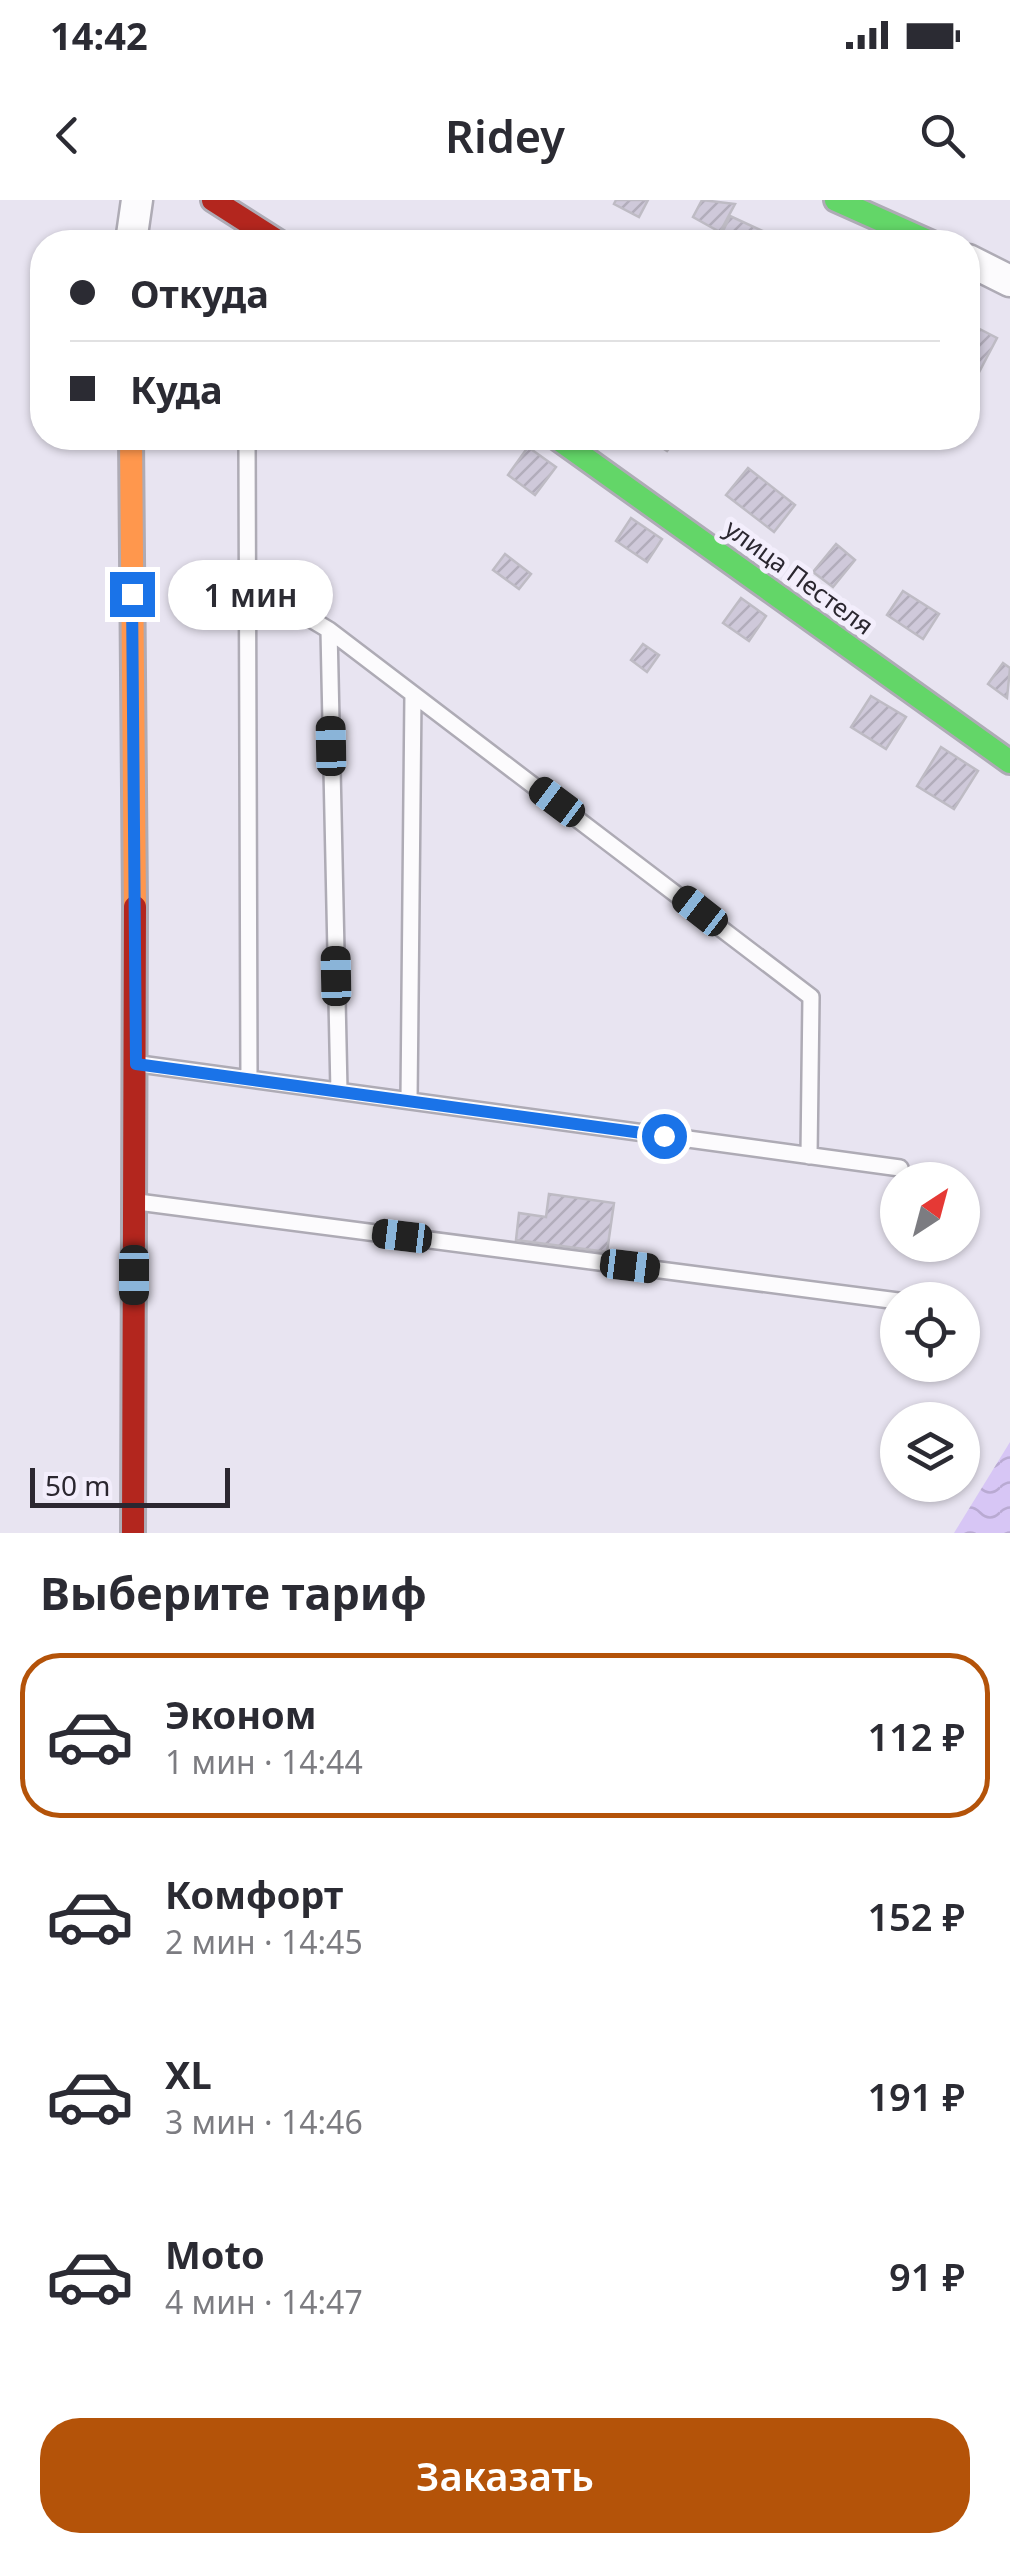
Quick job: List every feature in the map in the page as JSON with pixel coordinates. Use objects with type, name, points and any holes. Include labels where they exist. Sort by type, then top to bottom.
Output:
[{"type":"street","points":[[133,230],[137,200]]},
{"type":"street","points":[[214,200],[260,230]]},
{"type":"street","points":[[836,200],[903,230]]},
{"type":"street","points":[[980,266],[1010,281]]},
{"type":"street","points":[[131,450],[136,1064],[133,1533]]},
{"type":"street","name":"улица Пестеля","points":[[574,450],[1010,762]]},
{"type":"lane","points":[[247,450],[249,1079]]},
{"type":"lane","points":[[249,582],[329,630],[810,997],[809,1156]]},
{"type":"lane","points":[[329,630],[338,1091]]},
{"type":"lane","points":[[409,1101],[413,694]]},
{"type":"lane","points":[[136,1064],[880,1165]]},
{"type":"lane","points":[[134,1201],[880,1298]]},
{"type":"water","points":[[1010,1442],[1010,1533],[954,1533],[973,1502],[980,1502],[980,1491]]},
{"type":"building","points":[[616,200],[648,200],[639,217],[614,204]]},
{"type":"building","points":[[702,200],[735,204],[721,230],[693,217]]},
{"type":"building","points":[[730,216],[761,230],[724,230]]},
{"type":"building","points":[[980,329],[997,338],[980,370]]},
{"type":"building","points":[[526,450],[532,450],[556,467],[535,495],[508,475]]},
{"type":"building","points":[[748,468],[795,505],[774,532],[726,495]]},
{"type":"building","points":[[631,518],[662,539],[647,562],[616,541]]},
{"type":"building","points":[[836,544],[855,560],[833,587],[813,572]]},
{"type":"building","points":[[505,554],[531,574],[519,589],[493,570]]},
{"type":"building","points":[[903,591],[939,614],[923,639],[887,615]]},
{"type":"building","points":[[741,598],[766,616],[749,641],[723,623]]},
{"type":"building","points":[[643,644],[659,655],[647,672],[631,660]]},
{"type":"building","points":[[1003,663],[1010,668],[1007,698],[988,684]]},
{"type":"building","points":[[871,696],[906,717],[886,749],[851,727]]},
{"type":"building","points":[[941,747],[978,771],[954,809],[917,786]]},
{"type":"building","points":[[549,1194],[614,1203],[607,1252],[516,1240],[519,1213],[546,1217]]},
{"type":"traffic: fast","points":[[836,200],[903,230]]},
{"type":"traffic: fast","points":[[574,450],[1010,762]]},
{"type":"traffic: slow","points":[[131,450],[135,907]]},
{"type":"traffic: jam","points":[[213,200],[260,230]]},
{"type":"traffic: jam","points":[[133,1533],[135,907]]},
{"type":"route","points":[[132,594],[136,1064],[664,1136]]}]
